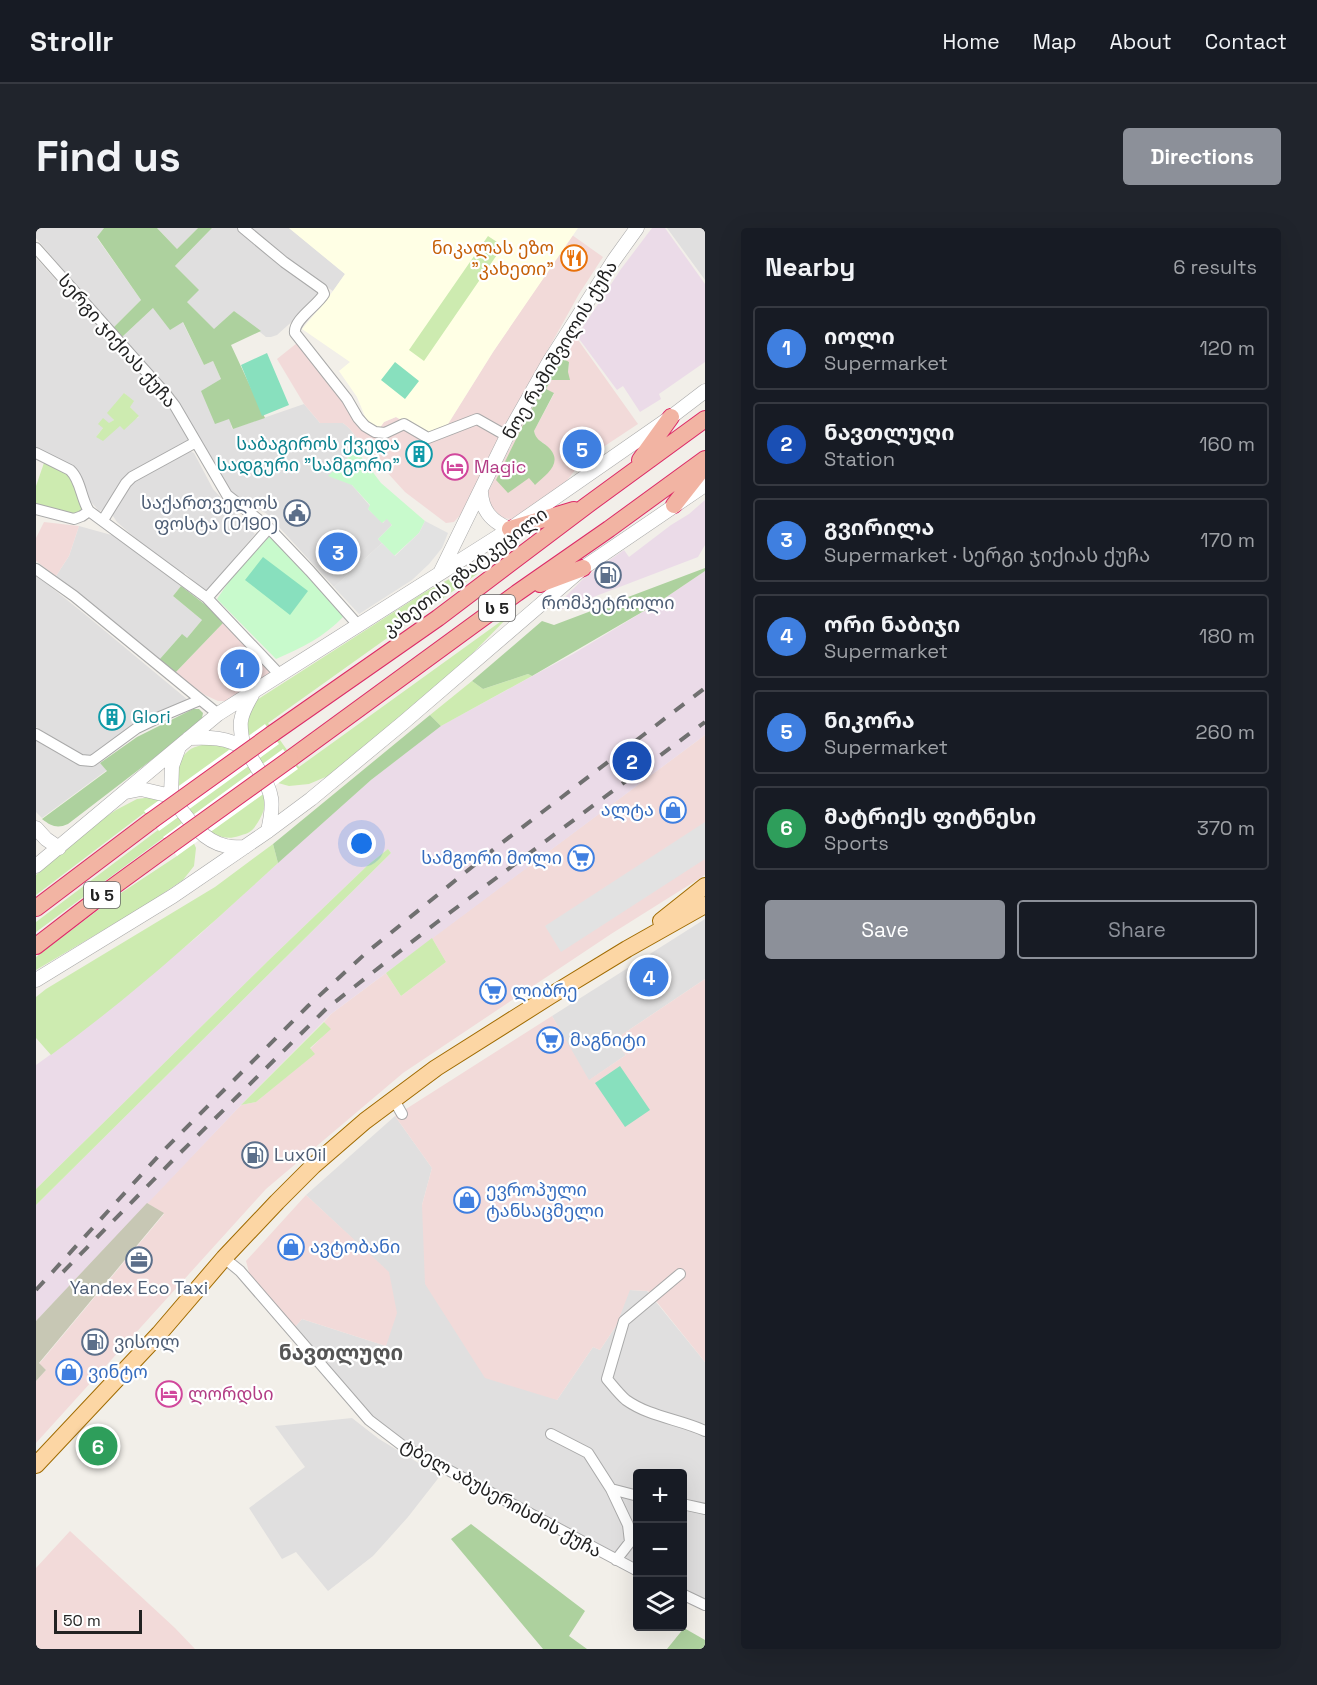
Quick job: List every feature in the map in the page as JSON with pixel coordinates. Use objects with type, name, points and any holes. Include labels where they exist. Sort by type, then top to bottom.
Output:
[{"type":"highway","points":[[631,473],[671,417]]},
{"type":"highway","name":"კახეთის გზატკეცილი","points":[[36,908],[272,734],[438,618],[705,419]]},
{"type":"highway","name":"ს 5","points":[[36,946],[169,846],[705,459]]},
{"type":"highway","points":[[674,505],[705,466]]},
{"type":"highway","points":[[510,529],[586,506]]},
{"type":"highway","points":[[517,593],[583,568]]},
{"type":"main road","points":[[627,949],[705,886]]},
{"type":"main road","points":[[36,1465],[159,1334],[224,1258],[277,1202],[313,1166],[365,1121],[398,1107],[436,1068],[627,949],[705,905]]},
{"type":"street","points":[[243,228],[284,262],[322,289],[324,294],[320,301],[298,321],[295,333],[347,399],[365,426],[375,432],[385,433],[404,424],[428,438],[477,419],[507,436]]},
{"type":"street","name":"ნოე რამიშვილის ქუჩა","points":[[440,573],[507,436],[563,339],[637,228]]},
{"type":"street","name":"სერგი ჯიქიას ქუჩა","points":[[36,248],[165,393],[227,495],[269,528],[358,626]]},
{"type":"street","name":"კახეთის გზატკეცილი","points":[[36,866],[218,714],[510,529],[705,391]]},
{"type":"street","points":[[103,520],[132,477],[196,442]]},
{"type":"street","points":[[36,453],[70,470],[74,474],[89,511],[207,598],[280,675]]},
{"type":"street","points":[[36,980],[173,896],[268,831],[311,799],[404,722],[583,568],[705,485]]},
{"type":"street","points":[[481,492],[484,510],[491,519],[510,529]]},
{"type":"street","points":[[36,509],[74,519],[89,511]]},
{"type":"street","points":[[207,598],[269,528]]},
{"type":"street","points":[[36,569],[74,596],[218,714]]},
{"type":"street","name":"კახეთის გზატკეცილი","points":[[254,693],[240,719],[240,728],[244,750],[271,791],[272,813],[268,831]]},
{"type":"street","points":[[36,734],[81,760],[92,761],[137,728],[200,700]]},
{"type":"street","points":[[171,796],[172,766],[184,742],[216,738],[244,750]]},
{"type":"street","points":[[125,792],[141,789],[171,796],[192,823],[211,841],[226,846],[245,847]]},
{"type":"street","points":[[36,828],[59,848]]},
{"type":"street","name":"ტბელ აბუსერისძის ქუჩა","points":[[224,1258],[240,1271],[369,1420],[394,1440],[633,1568]]},
{"type":"street","points":[[680,1274],[624,1321],[607,1379],[625,1399],[648,1412],[705,1431]]},
{"type":"street","points":[[551,1434],[588,1453],[611,1489],[628,1525],[630,1542],[616,1560]]},
{"type":"street","points":[[611,1489],[633,1495]]},
{"type":"street","points":[[687,1505],[705,1509]]},
{"type":"street","points":[[687,1596],[705,1605]]},
{"type":"shaded area","points":[[36,228],[104,228],[97,238],[141,300],[113,328],[36,238]]},
{"type":"shaded area","points":[[157,228],[198,228],[177,249]]},
{"type":"shaded area","points":[[212,228],[238,228],[319,289],[317,299],[277,335],[271,337],[266,337],[234,311],[214,330],[187,302],[175,266]]},
{"type":"shaded area","points":[[249,228],[289,228],[345,274],[333,291],[297,268]]},
{"type":"shaded area","points":[[289,228],[578,228],[493,352],[448,424],[428,435],[396,417],[384,422],[379,429],[366,419],[357,397],[339,371],[350,362],[302,329],[345,274]]},
{"type":"shaded area","points":[[652,228],[665,228],[705,284],[705,362],[659,394],[661,399],[640,412],[623,386],[617,390],[577,336],[621,269]]},
{"type":"shaded area","points":[[667,228],[705,228],[705,280]]},
{"type":"shaded area","points":[[572,235],[603,257],[579,294],[496,443],[462,513],[454,522],[446,523],[405,492],[343,423],[320,423],[304,404],[277,359],[297,343],[345,402],[362,429],[373,437],[384,422],[396,417],[424,434],[448,424],[493,352]]},
{"type":"shaded area","points":[[36,258],[155,389],[170,407],[191,442],[137,469],[103,510],[99,511],[91,502],[78,475],[36,450]],"holes":[[[125,393],[130,407],[139,417],[96,437],[114,420],[108,413]]]},
{"type":"shaded area","points":[[153,308],[182,321],[204,365],[213,361],[221,379],[232,429],[304,404],[320,423],[343,423],[361,443],[356,450],[352,485],[370,506],[368,509],[383,523],[387,518],[392,525],[378,539],[382,543],[334,587],[267,514],[228,491],[218,478],[175,396],[122,337]]},
{"type":"shaded area","points":[[576,337],[638,424],[582,461],[565,483],[521,515],[511,519],[503,518],[490,506],[488,492],[555,363]],"holes":[[[561,357],[569,362],[568,372],[551,380],[546,389],[554,394],[534,431],[536,439],[545,444],[534,484],[530,478],[523,425]]]},
{"type":"shaded area","points":[[190,451],[194,453],[213,489],[255,534],[206,593],[185,573],[183,576],[143,545],[117,522],[111,513],[130,482]]},
{"type":"shaded area","points":[[705,500],[705,545],[698,557],[562,609],[553,609],[584,578],[624,550],[629,557]]},
{"type":"shaded area","points":[[425,521],[448,533],[442,548],[412,580],[359,614],[334,587],[382,543],[395,556],[419,533]]},
{"type":"shaded area","points":[[44,522],[79,526],[69,556],[56,576],[36,561],[36,538]]},
{"type":"shaded area","points":[[79,526],[122,540],[181,586],[173,596],[202,620],[187,638],[181,635],[159,660],[56,576],[69,556]]},
{"type":"shaded area","points":[[705,571],[705,735],[331,1014],[241,1105],[36,1321],[36,1205],[391,853],[388,849],[368,865],[36,1189],[36,1065],[197,937],[371,780],[437,728],[573,654],[656,604]]},
{"type":"shaded area","points":[[36,575],[188,700],[92,757],[84,756],[36,727]]},
{"type":"shaded area","points":[[224,622],[271,672],[269,676],[226,701],[218,701],[205,695],[175,673]]},
{"type":"shaded area","points":[[705,735],[705,875],[611,934],[403,1073],[266,1189],[36,1443],[36,1381],[46,1370],[39,1364],[164,1214],[147,1203],[241,1105],[256,1102],[314,1054],[310,1049],[330,1029],[324,1022],[331,1014],[386,973],[401,996],[446,962],[432,938]]},
{"type":"shaded area","points":[[36,740],[77,764],[94,766],[100,763],[107,770],[42,818],[36,812]]},
{"type":"shaded area","points":[[705,822],[705,859],[561,952],[545,926]]},
{"type":"shaded area","points":[[705,919],[705,979],[614,1040],[626,1055],[588,1081],[552,1016]]},
{"type":"shaded area","points":[[705,979],[705,1362],[648,1291],[630,1290],[616,1326],[600,1350],[593,1347],[557,1400],[485,1378],[425,1284],[422,1205],[432,1168],[395,1116],[552,1016],[589,1080],[626,1055],[614,1040]]},
{"type":"shaded area","points":[[395,1116],[432,1168],[422,1205],[557,1400],[593,1347],[600,1350],[616,1326],[629,1290],[647,1291],[705,1362],[705,1601],[687,1591],[687,1469],[633,1469],[633,1563],[397,1437],[374,1420],[294,1328],[302,1319],[386,1346],[388,1272],[306,1195]]},
{"type":"shaded area","points":[[306,1195],[389,1272],[397,1313],[386,1346],[302,1319],[294,1328],[250,1276],[246,1261]]},
{"type":"shaded area","points":[[147,1203],[164,1213],[39,1363],[46,1370],[36,1381],[36,1321]]},
{"type":"shaded area","points":[[352,1418],[379,1439],[440,1476],[373,1556],[328,1591],[296,1552],[282,1559],[249,1508],[305,1467],[275,1426]]},
{"type":"shaded area","points":[[70,1531],[195,1649],[36,1649],[36,1568]]},
{"type":"green space","points":[[104,228],[157,228],[177,249],[198,228],[212,228],[175,266],[199,290],[187,302],[214,329],[234,311],[261,331],[231,345],[265,418],[233,429],[229,419],[215,424],[201,391],[221,379],[213,361],[204,365],[183,322],[170,330],[153,308],[122,337],[113,328],[141,300],[97,237]]},
{"type":"green space","points":[[488,236],[503,246],[424,361],[409,350]]},
{"type":"green space","points":[[267,353],[289,405],[262,416],[241,365]]},
{"type":"green space","points":[[560,357],[569,362],[570,380],[551,380],[546,389],[554,393],[534,431],[537,438],[552,452],[554,462],[549,472],[535,485],[529,478],[508,493],[496,480]]},
{"type":"green space","points":[[395,362],[419,381],[405,399],[381,380]]},
{"type":"green space","points":[[124,393],[134,401],[130,407],[139,416],[124,430],[120,426],[103,441],[96,437],[103,428],[98,424],[103,418],[109,423],[114,420],[107,413]]},
{"type":"green space","points":[[356,450],[381,483],[425,521],[419,533],[394,556],[378,539],[392,525],[387,519],[382,523],[368,509],[370,505],[352,485],[328,476]]},
{"type":"green space","points":[[45,460],[71,474],[83,507],[77,514],[36,507],[36,486]]},
{"type":"green space","points":[[270,536],[344,616],[312,641],[276,659],[217,599],[232,577]]},
{"type":"green space","points":[[263,557],[308,591],[290,615],[245,580]]},
{"type":"green space","points":[[475,567],[479,570],[477,574],[268,723],[299,767],[511,614],[421,701],[328,776],[309,784],[289,786],[278,783],[267,771],[245,735],[245,714],[252,703],[425,592]]},
{"type":"green space","points":[[705,568],[705,571],[656,604],[532,676],[528,674],[483,689],[472,681],[542,621],[554,625]]},
{"type":"green space","points":[[181,586],[224,622],[175,673],[159,660],[182,634],[187,638],[202,620],[173,596]]},
{"type":"green space","points":[[528,674],[532,676],[441,726],[430,715],[472,681],[483,689]]},
{"type":"green space","points":[[193,709],[199,709],[203,713],[197,725],[68,824],[54,826],[42,819],[107,771],[100,763],[137,737]]},
{"type":"green space","points":[[430,715],[441,726],[371,780],[278,863],[273,844]]},
{"type":"green space","points":[[211,743],[227,747],[240,756],[254,774],[264,794],[265,807],[262,814],[254,828],[245,834],[231,838],[216,835],[197,819],[179,796],[177,773],[183,757],[191,749]]},
{"type":"green space","points":[[153,797],[166,803],[188,830],[196,848],[194,866],[183,880],[146,905],[36,970],[36,957],[180,852],[163,838],[36,932],[36,922],[158,830],[144,813],[36,895],[36,875],[92,826],[116,810],[137,799]]},
{"type":"green space","points":[[273,844],[278,863],[139,986],[51,1055],[36,1038],[36,997],[215,887]]},
{"type":"green space","points":[[388,849],[391,853],[36,1205],[36,1189],[270,959],[368,865]]},
{"type":"green space","points":[[432,938],[446,962],[401,996],[386,973]]},
{"type":"green space","points":[[324,1022],[331,1029],[310,1048],[315,1054],[256,1102],[241,1105]]},
{"type":"green space","points":[[620,1066],[650,1110],[625,1127],[595,1083]]},
{"type":"green space","points":[[471,1524],[585,1611],[569,1636],[587,1649],[543,1649],[451,1539]]},
{"type":"green space","points":[[687,1630],[705,1640],[705,1649],[667,1649],[682,1631]]},
{"type":"pier","points":[[265,724],[279,744],[159,831],[144,811]]},
{"type":"pier","points":[[283,749],[298,769],[177,856],[163,837]]},
{"type":"railway","points":[[36,1290],[163,1151],[308,1006],[366,953],[499,845],[705,688]]},
{"type":"railway","points":[[63,1272],[326,1009],[436,923],[705,722]]},
{"type":"place","name":"ნიკალას ეზო \"კახეთი\"","points":[[574,258]]},
{"type":"place","name":"ნიკორა","points":[[582,449]]},
{"type":"place","name":"საბაგიროს ქვედა სადგური \"სამგორი\"","points":[[419,454]]},
{"type":"place","name":"Magic","points":[[455,467]]},
{"type":"place","name":"საქართველოს ფოსტა (0190)","points":[[297,513]]},
{"type":"place","name":"გვირილა","points":[[338,552]]},
{"type":"place","name":"რომპეტროლი","points":[[608,575]]},
{"type":"place","name":"იოლი","points":[[240,669]]},
{"type":"place","name":"Glori","points":[[112,717]]},
{"type":"place","name":"ნავთლუღი","points":[[632,761]]},
{"type":"place","name":"ალტა","points":[[673,810]]},
{"type":"place","name":"სამგორი მოლი","points":[[581,858]]},
{"type":"place","name":"ორი ნაბიჯი","points":[[649,977]]},
{"type":"place","name":"ლიბრე","points":[[493,991]]},
{"type":"place","name":"მაგნიტი","points":[[550,1040]]},
{"type":"place","name":"LuxOil","points":[[255,1155]]},
{"type":"place","name":"ევროპული ტანსაცმელი","points":[[467,1200]]},
{"type":"place","name":"ავტობანი","points":[[291,1247]]},
{"type":"place","name":"Yandex Eco Taxi","points":[[139,1260]]},
{"type":"place","name":"ვისოლ","points":[[95,1342]]},
{"type":"place","name":"ვინტო","points":[[69,1372]]},
{"type":"place","name":"ლორდსი","points":[[169,1394]]},
{"type":"place","name":"მატრიქს ფიტნესი","points":[[98,1446]]},
{"type":"district","name":"ნავთლუღი","points":[[341,1353]]}]
